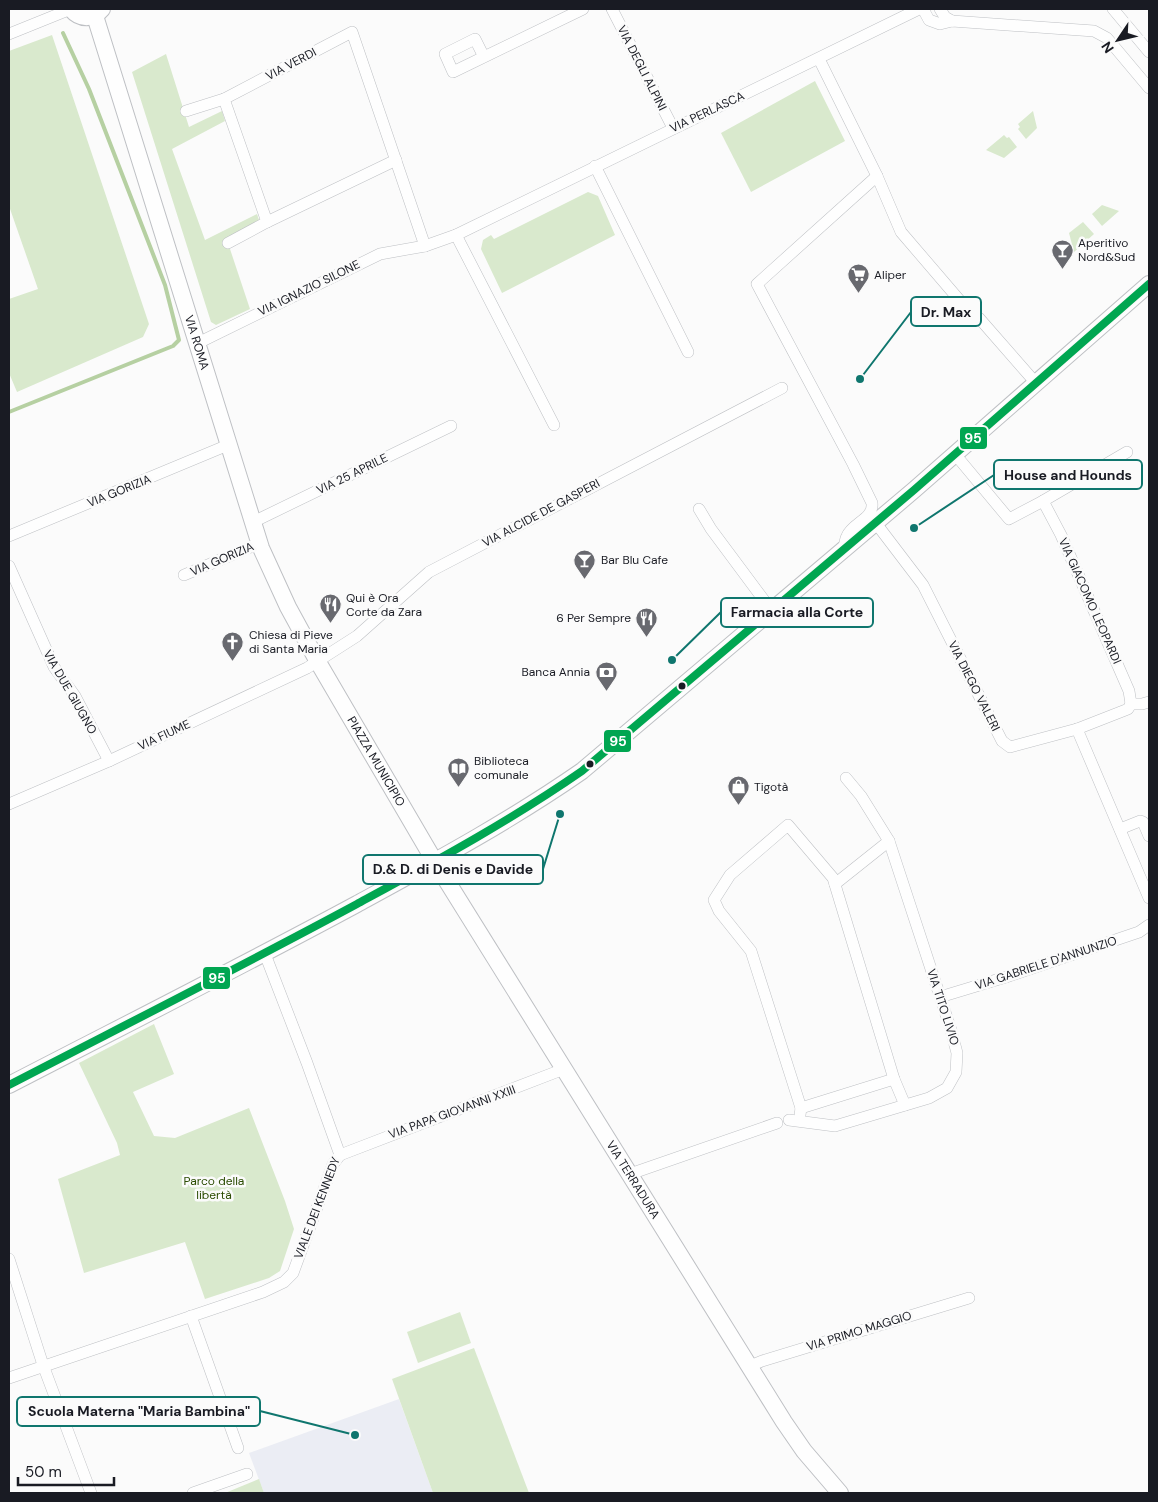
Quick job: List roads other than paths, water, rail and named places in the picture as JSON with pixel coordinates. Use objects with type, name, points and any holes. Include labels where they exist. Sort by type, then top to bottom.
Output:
[{"type":"main road","points":[[71,9],[84,17],[98,12]]},
{"type":"main road","name":"VIA ROMA","points":[[98,12],[228,445],[260,544],[288,606],[318,662]]},
{"type":"main road","points":[[9,1085],[265,954],[435,862],[530,806],[582,771],[772,611],[1149,284]]},
{"type":"main road","name":"PIAZZA MUNICIPIO","points":[[318,662],[435,862]]},
{"type":"main road","name":"VIA TERRADURA","points":[[435,862],[784,1422],[804,1451],[840,1493]]},
{"type":"street","points":[[9,34],[71,9]]},
{"type":"street","points":[[484,57],[583,9]]},
{"type":"street","name":"VIA DEGLI ALPINI","points":[[612,9],[673,128]]},
{"type":"street","name":"VIA PERLASCA","points":[[425,246],[456,235],[919,9]]},
{"type":"street","points":[[923,9],[929,20],[940,24],[952,21],[1094,31],[1107,38],[1149,88]]},
{"type":"street","points":[[940,9],[945,17],[952,21]]},
{"type":"street","points":[[1113,9],[1149,52]]},
{"type":"street","name":"VIA VERDI","points":[[224,99],[352,32],[425,246]]},
{"type":"street","points":[[818,59],[877,176],[901,232],[973,316],[979,318],[1035,382]]},
{"type":"street","points":[[186,111],[224,99],[267,222]]},
{"type":"street","points":[[228,243],[267,222],[396,160]]},
{"type":"street","points":[[595,166],[688,352]]},
{"type":"street","points":[[844,548],[847,534],[869,514],[872,503],[757,284],[877,176]]},
{"type":"street","points":[[456,235],[554,426]]},
{"type":"street","name":"VIA IGNAZIO SILONE","points":[[198,343],[380,254],[425,246]]},
{"type":"street","name":"VIA ALCIDE DE GASPERI","points":[[318,662],[357,636],[429,572],[782,388]]},
{"type":"street","name":"VIA 25 APRILE","points":[[253,522],[451,426]]},
{"type":"street","name":"VIA GORIZIA","points":[[9,536],[228,445]]},
{"type":"street","points":[[954,453],[1009,519],[1127,452]]},
{"type":"street","name":"VIA GIACOMO LEOPARDI","points":[[1043,501],[1061,534],[1122,674],[1129,691],[1131,704]]},
{"type":"street","points":[[699,508],[711,529],[772,611]]},
{"type":"street","name":"VIA DIEGO VALERI","points":[[875,522],[923,585],[1002,741],[1010,747],[1077,729],[1128,709],[1131,704],[1149,702]]},
{"type":"street","name":"VIA GORIZIA","points":[[184,575],[260,544]]},
{"type":"street","name":"VIA DUE GIUGNO","points":[[9,566],[54,667],[75,696],[109,761]]},
{"type":"street","name":"VIA FIUME","points":[[9,804],[109,761],[318,662]]},
{"type":"street","points":[[1077,729],[1149,898]]},
{"type":"street","name":"VIA TITO LIVIO","points":[[630,1174],[789,1122],[835,1126],[930,1098],[946,1088],[956,1072],[957,1053],[889,842],[861,796],[846,778]]},
{"type":"street","points":[[1120,829],[1140,821],[1143,822],[1149,836]]},
{"type":"street","points":[[801,1108],[751,951],[719,911],[714,900],[730,876],[788,825],[830,873],[835,884],[894,1079],[905,1105]]},
{"type":"street","points":[[835,884],[889,842]]},
{"type":"street","name":"VIA GABRIELE D'ANNUNZIO","points":[[940,997],[1139,932],[1149,925]]},
{"type":"street","name":"VIALE DEI KENNEDY","points":[[9,1378],[263,1292],[284,1282],[292,1273],[333,1164],[340,1155],[265,954]]},
{"type":"street","name":"VIA PAPA GIOVANNI XXIII","points":[[340,1155],[564,1069]]},
{"type":"street","points":[[789,1122],[801,1108],[894,1079]]},
{"type":"street","points":[[9,1259],[43,1365],[91,1493]]},
{"type":"street","name":"VIA PRIMO MAGGIO","points":[[750,1366],[762,1360],[969,1298]]},
{"type":"street","points":[[191,1316],[238,1448]]},
{"type":"street","points":[[193,1493],[247,1474]]},
{"type":"waterway","points":[[9,412],[173,346],[179,340],[165,285],[89,89],[63,33]]},
{"type":"place","name":"Aperitivo Nord&Sud","points":[[1062,269]]},
{"type":"place","name":"Aliper","points":[[858,294]]},
{"type":"place","name":"Dr. Max","points":[[860,379]]},
{"type":"place","name":"House and Hounds","points":[[914,528]]},
{"type":"place","name":"Bar Blu Cafe","points":[[585,579]]},
{"type":"place","name":"Qui è Ora Corte da Zara","points":[[330,624]]},
{"type":"place","name":"6 Per Sempre","points":[[647,637]]},
{"type":"place","name":"Farmacia alla Corte","points":[[672,660]]},
{"type":"place","name":"Chiesa di Pieve di Santa Maria","points":[[233,661]]},
{"type":"place","name":"Banca Annia","points":[[606,691]]},
{"type":"place","name":"Biblioteca comunale","points":[[458,787]]},
{"type":"place","name":"Tigotà","points":[[738,806]]},
{"type":"place","name":"D.& D. di Denis e Davide","points":[[560,814]]},
{"type":"place","name":"Scuola Materna \"Maria Bambina\"","points":[[355,1435]]},
{"type":"park label","name":"Parco della libertà","points":[[214,1188]]}]
